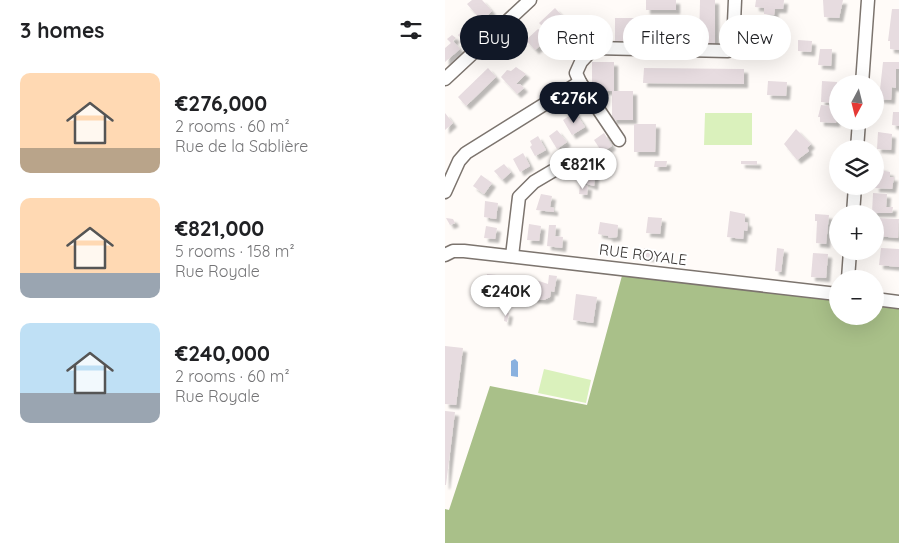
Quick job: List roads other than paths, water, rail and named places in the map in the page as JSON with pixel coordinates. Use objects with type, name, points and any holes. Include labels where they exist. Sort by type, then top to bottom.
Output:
[{"type":"street","points":[[445,79],[531,0]]},
{"type":"street","points":[[619,140],[580,82],[576,73],[581,62],[594,48],[728,51],[733,45],[735,0]]},
{"type":"street","points":[[863,75],[868,0]]},
{"type":"street","points":[[445,192],[459,161],[465,153],[580,82]]},
{"type":"street","points":[[511,256],[519,197],[534,182],[578,156]]},
{"type":"street","name":"RUE ROYALE","points":[[445,256],[453,251],[464,251],[829,293]]},
{"type":"street","points":[[884,300],[899,302]]},
{"type":"water","points":[[515,359],[518,362],[518,377],[511,376],[511,361]]}]
